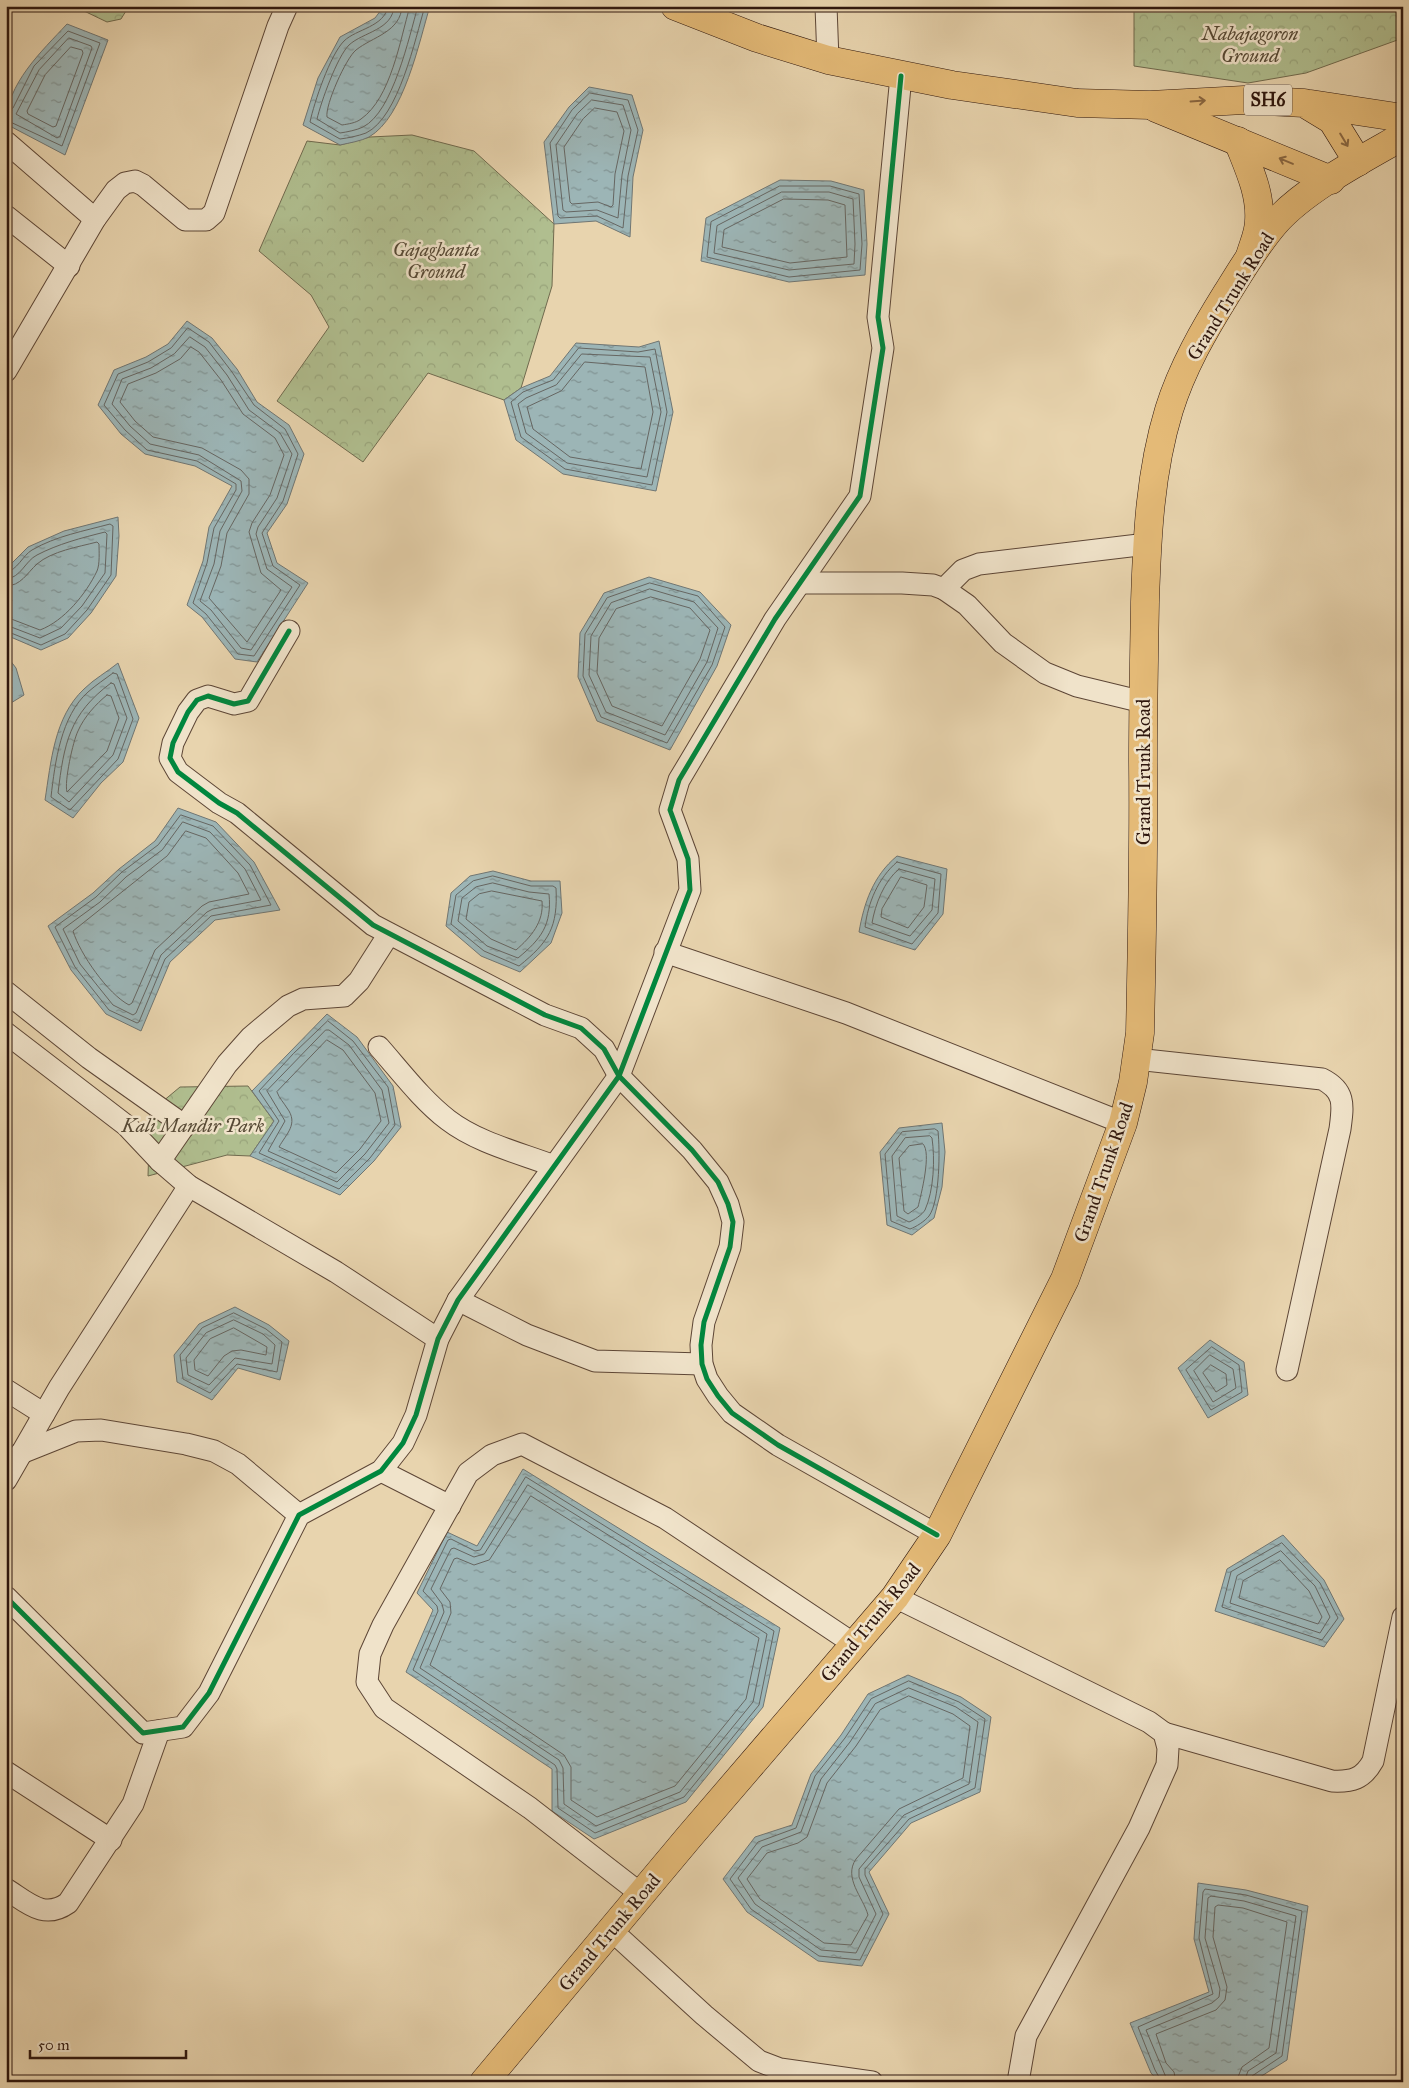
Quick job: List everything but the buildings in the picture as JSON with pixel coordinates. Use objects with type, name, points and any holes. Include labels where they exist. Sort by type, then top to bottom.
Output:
[{"type":"main road","name":"SH6","points":[[675,6],[757,38],[828,60],[901,76],[1077,103],[1150,105],[1244,100],[1304,103],[1332,120],[1358,162]]},
{"type":"main road","points":[[1304,103],[1403,118]]},
{"type":"main road","name":"SH6","points":[[1150,105],[1331,180]]},
{"type":"main road","name":"Grand Trunk Road","points":[[484,2082],[895,1597],[937,1535],[1065,1279],[1124,1123],[1140,1032],[1144,850],[1142,702],[1147,544],[1154,470],[1169,410],[1184,369],[1219,306],[1249,258],[1276,222],[1300,201],[1331,180],[1403,136]]},
{"type":"main road","points":[[1238,141],[1259,203],[1259,223],[1249,258]]},
{"type":"street","points":[[6,371],[95,219],[116,190],[125,183],[135,181],[144,185],[185,220],[206,220],[214,213],[278,26],[287,6]]},
{"type":"street","points":[[826,6],[828,60]]},
{"type":"street","points":[[6,1597],[143,1733],[183,1727],[209,1693],[299,1515],[381,1471],[403,1443],[416,1415],[438,1339],[458,1300],[619,1076],[690,890],[688,859],[670,810],[679,780],[774,619],[860,496],[883,348],[878,317],[901,76]]},
{"type":"street","points":[[6,142],[95,219]]},
{"type":"street","points":[[6,216],[69,266]]},
{"type":"street","points":[[944,589],[963,570],[979,564],[1147,544]]},
{"type":"street","points":[[800,583],[902,583],[933,585],[944,589],[967,605],[1003,643],[1045,673],[1077,686],[1142,702]]},
{"type":"street","points":[[289,631],[248,701],[234,704],[208,696],[197,700],[188,712],[173,743],[170,758],[178,772],[219,803],[237,813],[373,926],[545,1016],[582,1028],[604,1049],[619,1076],[692,1150],[718,1182],[728,1204],[733,1222],[730,1247],[704,1322],[701,1344],[702,1364],[710,1385],[732,1413],[778,1445],[937,1535]]},
{"type":"street","points":[[160,1161],[227,1064],[251,1037],[288,1006],[303,999],[344,996],[359,981],[389,934]]},
{"type":"street","points":[[666,952],[846,1013],[1124,1123]]},
{"type":"street","points":[[6,992],[90,1058],[185,1126]]},
{"type":"street","points":[[6,1032],[127,1126],[160,1161],[189,1186],[336,1272],[438,1339]]},
{"type":"street","points":[[380,1047],[430,1104],[449,1121],[483,1139],[554,1166]]},
{"type":"street","points":[[1136,1059],[1322,1079],[1331,1084],[1342,1100],[1340,1129],[1287,1370]]},
{"type":"street","points":[[6,1480],[97,1326],[189,1186]]},
{"type":"street","points":[[458,1300],[527,1336],[594,1361],[702,1364]]},
{"type":"street","points":[[6,1390],[44,1414]]},
{"type":"street","points":[[22,1454],[76,1431],[101,1430],[186,1444],[214,1451],[238,1464],[299,1515]]},
{"type":"street","points":[[642,1894],[530,1808],[384,1708],[367,1682],[370,1654],[380,1632],[468,1474],[492,1455],[522,1444],[665,1518],[854,1644]]},
{"type":"street","points":[[381,1471],[450,1506]]},
{"type":"street","points":[[895,1597],[1102,1698],[1149,1722],[1164,1733],[1332,1781],[1357,1779],[1367,1772],[1373,1761],[1403,1617]]},
{"type":"street","points":[[6,1889],[43,1911],[56,1911],[68,1903],[133,1804],[159,1731]]},
{"type":"street","points":[[1018,2082],[1026,2036],[1138,1828],[1166,1765],[1168,1748],[1164,1733]]},
{"type":"street","points":[[6,1772],[111,1840]]},
{"type":"street","points":[[611,1930],[759,2061],[780,2069],[872,2082]]},
{"type":"green space","points":[[80,6],[129,6],[121,19],[107,22],[82,10]]},
{"type":"green space","name":"Nabajagoron Ground","points":[[1134,6],[1403,6],[1403,38],[1306,73],[1248,83],[1134,66]]},
{"type":"green space","name":"Gajaghanta Ground","points":[[412,135],[474,151],[554,224],[552,286],[521,388],[504,400],[428,373],[363,462],[277,401],[329,327],[311,295],[259,251],[307,141],[340,145],[370,137]]},
{"type":"green space","name":"Kali Mandir Park","points":[[248,1086],[274,1121],[250,1156],[227,1155],[148,1176],[150,1112],[180,1087]]},
{"type":"water","points":[[384,6],[430,6],[408,78],[392,113],[381,127],[369,137],[340,145],[303,125],[318,78],[340,37],[375,18]]},
{"type":"water","points":[[67,24],[108,40],[65,155],[6,124],[12,95],[19,82],[27,69]]},
{"type":"water","points":[[589,87],[632,95],[643,130],[633,177],[630,237],[596,221],[554,224],[544,142],[569,107]]},
{"type":"water","points":[[780,180],[831,181],[864,190],[867,244],[865,275],[789,282],[701,261],[706,218]]},
{"type":"water","points":[[187,321],[212,338],[237,369],[257,402],[289,425],[304,454],[287,504],[267,533],[277,563],[308,583],[257,662],[235,659],[202,617],[187,605],[203,561],[209,527],[232,486],[195,466],[145,454],[121,434],[98,405],[114,370],[146,357],[168,344]]},
{"type":"water","points":[[659,341],[673,412],[656,491],[563,474],[516,440],[504,400],[521,388],[550,376],[576,343],[639,347]]},
{"type":"water","points":[[118,517],[119,536],[116,576],[91,613],[68,638],[41,650],[6,635],[6,569],[28,547],[64,531]]},
{"type":"water","points":[[649,577],[700,592],[731,625],[717,666],[670,750],[597,721],[578,677],[580,633],[604,593]]},
{"type":"water","points":[[6,655],[16,668],[24,695],[6,706]]},
{"type":"water","points":[[118,663],[139,718],[123,762],[101,783],[73,818],[45,800],[52,756],[60,726],[74,700],[88,685]]},
{"type":"water","points":[[178,808],[216,822],[254,862],[280,910],[215,920],[170,962],[141,1031],[106,1014],[71,970],[48,926],[93,893],[119,869],[155,841]]},
{"type":"water","points":[[897,856],[947,869],[943,914],[915,950],[859,932],[867,900],[876,881]]},
{"type":"water","points":[[493,871],[531,881],[560,881],[562,913],[551,943],[520,972],[481,956],[446,926],[451,893],[470,876]]},
{"type":"water","points":[[327,1014],[357,1037],[393,1086],[401,1127],[374,1161],[340,1195],[250,1156],[274,1121],[252,1091]]},
{"type":"water","points":[[942,1123],[945,1152],[942,1187],[934,1218],[912,1235],[887,1225],[880,1152],[899,1128]]},
{"type":"water","points":[[235,1307],[269,1325],[289,1341],[280,1380],[238,1368],[212,1400],[177,1382],[174,1355],[199,1324]]},
{"type":"water","points":[[1210,1340],[1244,1362],[1248,1395],[1208,1418],[1178,1368]]},
{"type":"water","points":[[523,1469],[780,1628],[763,1707],[686,1802],[594,1839],[552,1811],[552,1769],[406,1672],[433,1610],[417,1593],[447,1532],[477,1546]]},
{"type":"water","points":[[1283,1535],[1324,1580],[1344,1619],[1324,1647],[1215,1611],[1227,1569]]},
{"type":"water","points":[[908,1675],[961,1697],[991,1717],[980,1792],[911,1823],[869,1872],[889,1914],[862,1966],[818,1961],[747,1912],[723,1879],[755,1837],[792,1825],[811,1774],[841,1735],[868,1694]]},
{"type":"water","points":[[1198,1883],[1246,1890],[1308,1906],[1287,2060],[1252,2082],[1159,2082],[1151,2073],[1130,2023],[1209,1992],[1194,1939]]},
{"type":"cycle path","points":[[6,1597],[143,1733],[183,1727],[209,1693],[299,1515],[381,1471],[403,1443],[416,1415],[438,1339],[458,1300],[619,1076],[690,890],[688,859],[670,810],[679,780],[775,619],[860,496],[883,348],[878,317],[901,76]]},
{"type":"cycle path","points":[[289,631],[248,701],[234,704],[208,696],[197,700],[188,712],[173,743],[170,758],[178,772],[219,803],[237,813],[373,925],[545,1015],[581,1028],[604,1049],[619,1076],[692,1150],[718,1182],[728,1204],[733,1222],[730,1247],[704,1322],[701,1345],[702,1364],[707,1379],[718,1396],[732,1413],[778,1445],[937,1535]]}]
